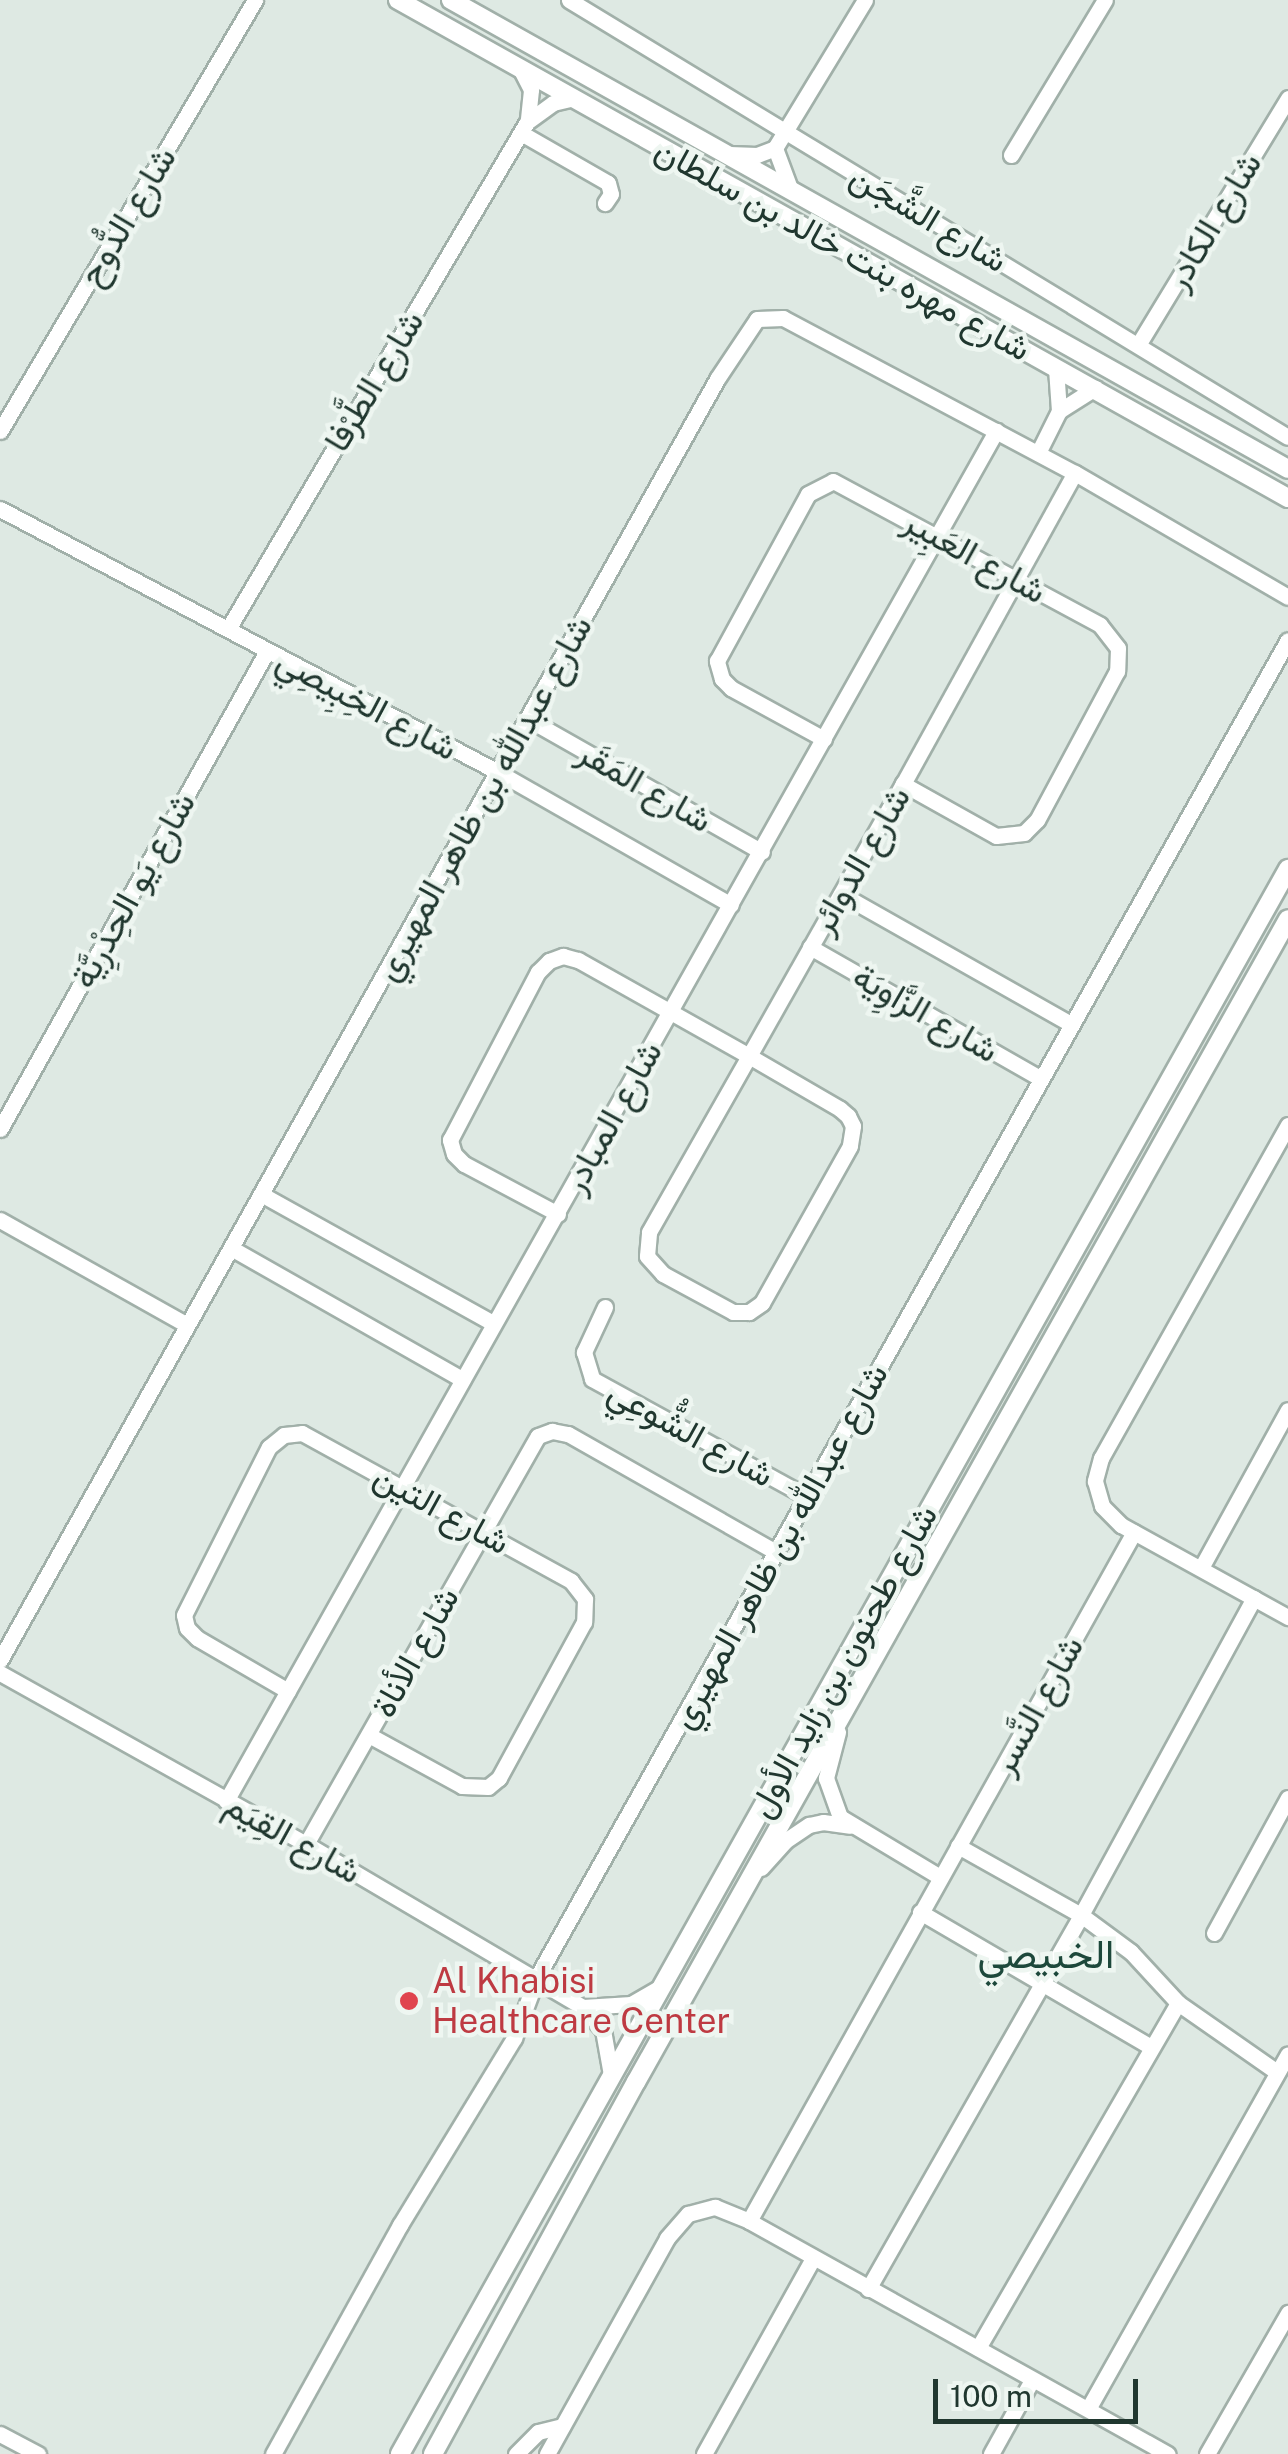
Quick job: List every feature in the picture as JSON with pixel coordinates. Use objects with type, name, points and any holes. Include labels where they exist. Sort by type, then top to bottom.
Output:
[{"type":"street","name":"شارع الدُّوح","points":[[0,431],[255,0]]},
{"type":"street","name":"شارع مهره بنت خالد بن سلطان","points":[[398,0],[1288,498]]},
{"type":"street","name":"شارع مهره بنت خالد بن سلطان","points":[[451,0],[1288,469]]},
{"type":"street","name":"شارع الشَّجَن","points":[[569,0],[1288,438]]},
{"type":"street","points":[[722,154],[757,155],[775,148],[866,0]]},
{"type":"street","points":[[1011,154],[1105,0]]},
{"type":"street","points":[[521,70],[532,101],[524,128]]},
{"type":"street","points":[[524,128],[553,103],[574,98]]},
{"type":"street","name":"شارع الكادر","points":[[1138,345],[1288,98]]},
{"type":"street","points":[[524,128],[608,183],[611,194],[605,204]]},
{"type":"street","name":"شارع الطَّرْفا","points":[[228,629],[524,128]]},
{"type":"street","points":[[775,148],[790,191]]},
{"type":"street","name":"شارع عبدالله بن ظاهر المهيري","points":[[0,1660],[717,378],[757,319],[783,318],[1038,453],[1288,597]]},
{"type":"street","points":[[1038,453],[1059,411],[1056,368]]},
{"type":"street","points":[[1059,411],[1095,388]]},
{"type":"street","name":"شارع المبادر","points":[[226,1801],[996,431]]},
{"type":"street","name":"شارع الدوائر","points":[[748,1056],[840,1109],[852,1126],[850,1146],[756,1309],[733,1312],[650,1263],[645,1248],[650,1232],[748,1056],[1018,579],[1074,473]]},
{"type":"street","name":"شارع العَبِير","points":[[824,738],[731,688],[722,679],[717,661],[808,494],[823,482],[842,482],[1106,629],[1119,656],[1117,671],[1037,820],[1024,833],[996,836],[903,784]]},
{"type":"street","name":"شارع الخِبِيصِي","points":[[0,509],[498,772],[731,905]]},
{"type":"street","name":"شارع عبدالله بن ظاهر المهيري","points":[[273,2454],[400,2226],[514,2038],[537,1977],[1288,640]]},
{"type":"street","name":"شارع يَو الحِدْرِيَّة","points":[[0,1128],[266,651]]},
{"type":"street","name":"شارع المَقَر","points":[[528,720],[762,852]]},
{"type":"street","name":"شارع طحنون بن زايد الأول","points":[[400,2454],[1288,869]]},
{"type":"street","points":[[840,894],[1071,1024]]},
{"type":"street","name":"شارع طحنون بن زايد الأول","points":[[433,2454],[1288,920]]},
{"type":"street","name":"شارع الزَّاوِيَة","points":[[810,947],[1041,1079]]},
{"type":"street","points":[[558,1214],[464,1164],[454,1154],[450,1140],[538,972],[549,960],[571,957],[748,1056]]},
{"type":"street","points":[[1288,1125],[1096,1469],[1094,1482],[1102,1506],[1134,1532],[1288,1617]]},
{"type":"street","points":[[261,1194],[493,1323]]},
{"type":"street","points":[[0,1220],[187,1325]]},
{"type":"street","points":[[231,1248],[462,1378]]},
{"type":"street","name":"شارع الشُّوعِي","points":[[605,1308],[584,1352],[592,1378],[806,1496]]},
{"type":"street","points":[[1201,1568],[1288,1410]]},
{"type":"street","name":"شارع الأناة","points":[[306,1844],[532,1441],[544,1432],[560,1431],[776,1552]]},
{"type":"street","name":"شارع التين","points":[[288,1690],[197,1638],[187,1628],[184,1615],[270,1447],[293,1433],[311,1436],[571,1582],[582,1592],[584,1622],[499,1778],[488,1787],[472,1790],[368,1735]]},
{"type":"street","name":"شارع النَّسر","points":[[749,2221],[1134,1532]]},
{"type":"street","points":[[868,2289],[1081,1915],[1254,1598]]},
{"type":"street","name":"شارع القِيَم","points":[[0,1673],[306,1844],[583,2007],[604,2030],[612,2075]]},
{"type":"street","points":[[843,1714],[826,1778],[832,1806],[851,1826],[940,1877]]},
{"type":"street","points":[[1214,1933],[1288,1798]]},
{"type":"street","points":[[752,1879],[796,1831],[823,1822],[851,1826]]},
{"type":"street","points":[[958,1846],[1081,1915],[1131,1952],[1178,2004],[1278,2072]]},
{"type":"street","points":[[920,1912],[1151,2048]]},
{"type":"street","points":[[583,2007],[632,2004],[660,1988]]},
{"type":"street","points":[[978,2348],[1178,2004]]},
{"type":"street","points":[[1088,2409],[1288,2054]]},
{"type":"street","points":[[547,2454],[678,2223],[688,2214],[715,2207],[749,2221],[1088,2409],[1139,2448],[1166,2454]]},
{"type":"street","points":[[704,2454],[812,2258]]},
{"type":"street","points":[[1207,2454],[1288,2312]]},
{"type":"street","points":[[991,2454],[1032,2380]]},
{"type":"street","points":[[516,2454],[538,2432],[562,2426]]},
{"type":"street","points":[[0,2434],[38,2454]]},
{"type":"place","name":"Al Khabisi Healthcare Center","points":[[409,2001]]},
{"type":"district","name":"الخبيصي","points":[[1046,1954]]}]
